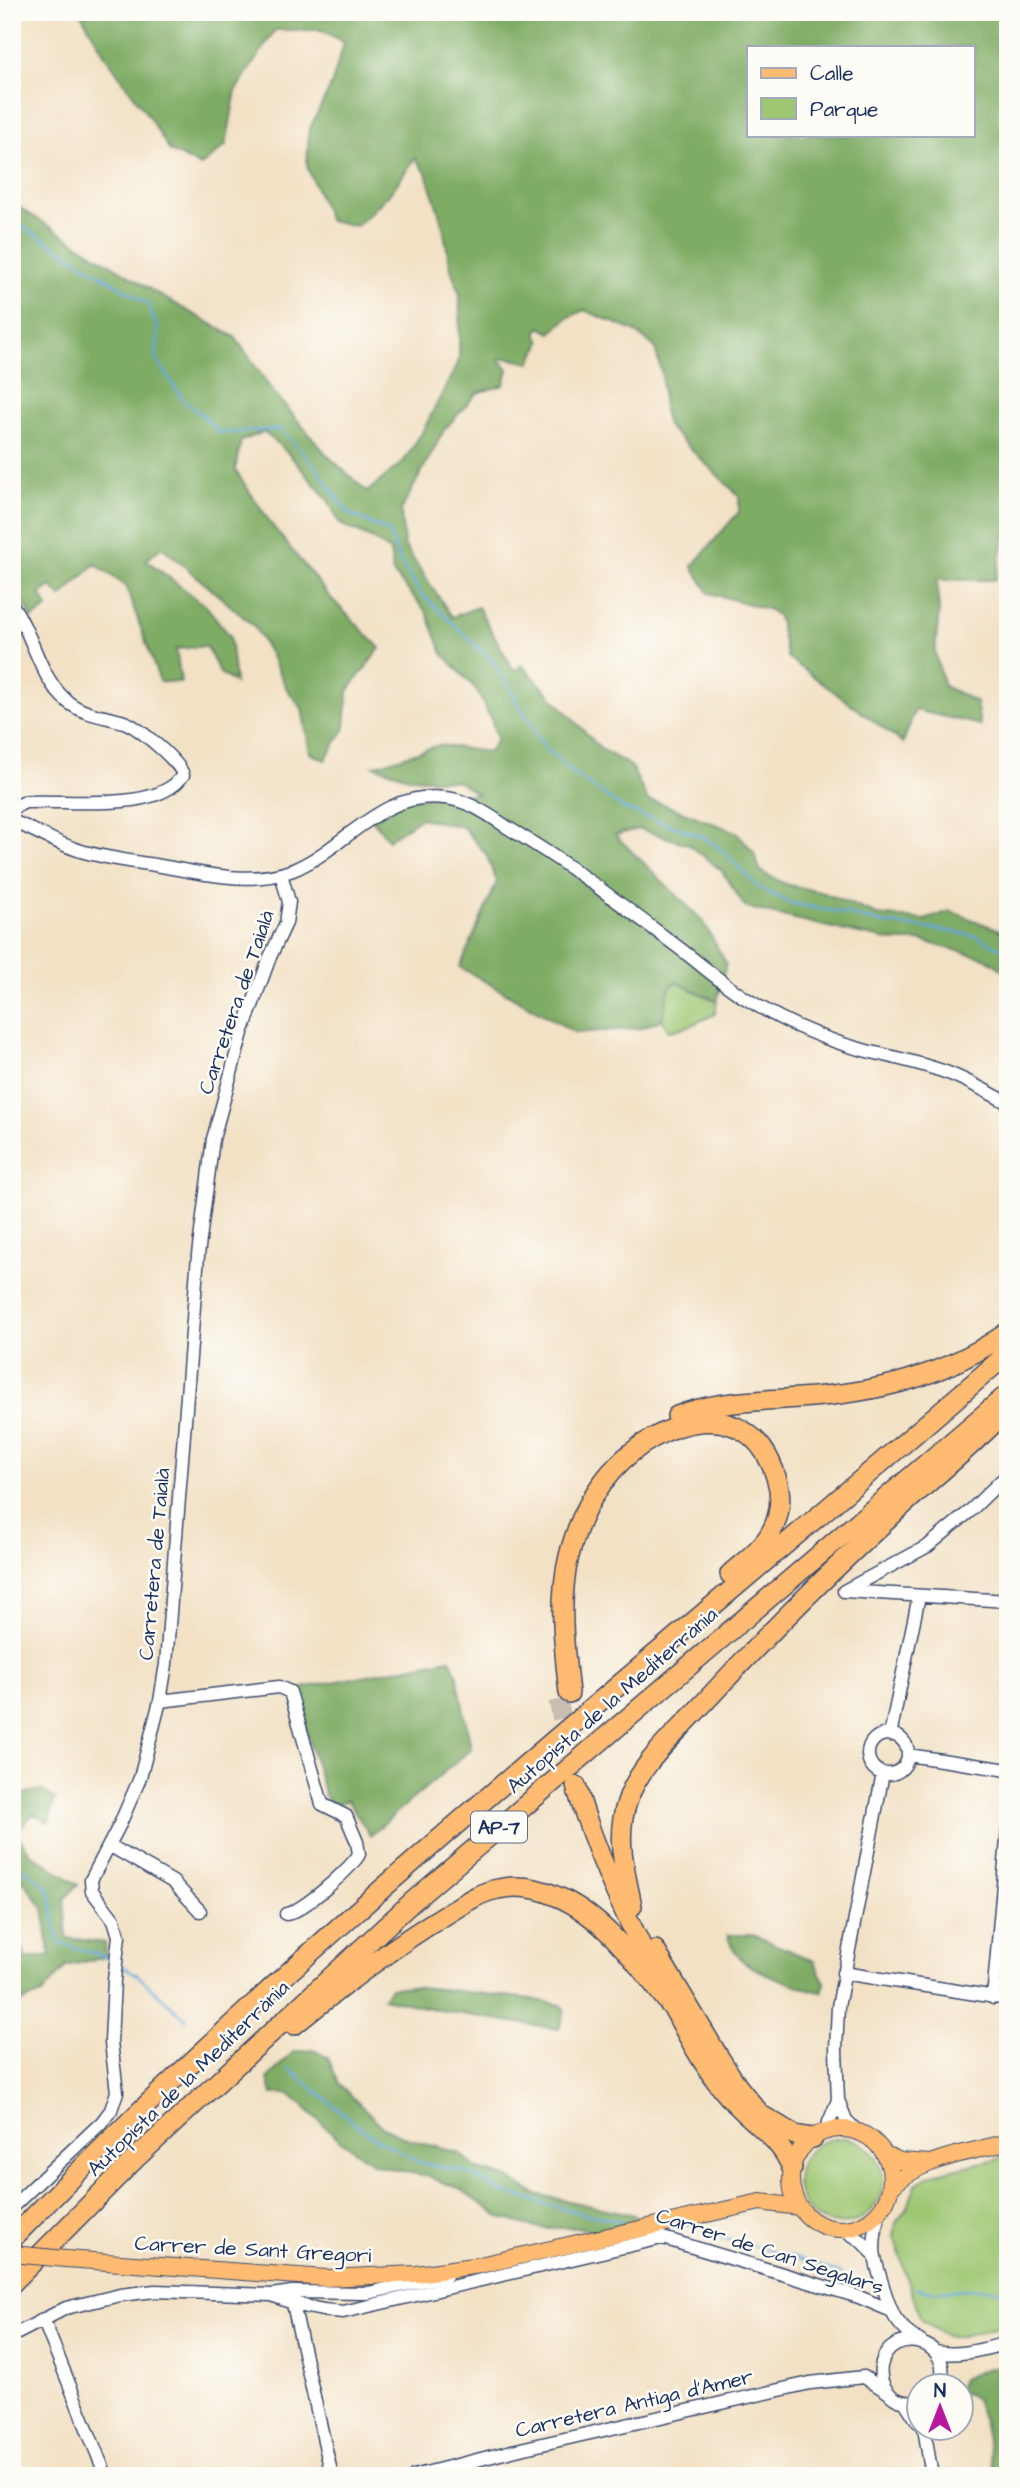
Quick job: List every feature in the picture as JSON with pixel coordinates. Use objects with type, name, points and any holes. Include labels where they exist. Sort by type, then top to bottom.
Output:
[{"type":"highway","points":[[619,1683],[758,1549],[776,1522],[780,1495],[770,1457],[760,1444],[738,1428],[725,1423],[695,1421],[663,1432],[640,1446],[613,1469],[589,1502],[574,1541],[565,1580],[561,1624],[564,1696],[553,1655],[551,1601],[555,1565],[573,1509],[599,1472],[620,1449],[642,1432],[674,1417],[706,1407],[880,1389],[960,1362],[1008,1332]]},
{"type":"highway","name":"Autopista de la Mediterrània","points":[[12,2239],[125,2126],[305,1956],[619,1683],[1008,1353]]},
{"type":"highway","name":"Autopista de la Mediterrània","points":[[12,2283],[135,2159],[412,1902],[1008,1394]]},
{"type":"highway","points":[[632,1906],[622,1857],[621,1830],[626,1803],[646,1766],[727,1678],[868,1538],[1008,1409]]},
{"type":"highway","points":[[791,2171],[782,2148],[742,2112],[723,2090],[674,2010],[611,1885],[589,1829],[581,1782],[614,1868],[632,1906],[656,1952],[738,2087],[761,2115],[795,2135],[819,2135]]},
{"type":"highway","points":[[224,2075],[276,2042],[353,1976],[404,1941],[463,1904],[497,1889],[531,1888],[568,1902],[603,1927],[674,2010]]},
{"type":"main road","points":[[885,2154],[891,2171],[890,2189],[879,2212],[863,2224],[843,2229],[818,2224],[799,2207],[792,2189],[791,2171],[800,2151],[819,2135],[844,2129],[858,2132],[872,2140],[885,2154],[900,2161],[930,2163]]},
{"type":"main road","points":[[890,2189],[930,2163],[1008,2142]]},
{"type":"main road","name":"Carrer de Sant Gregori","points":[[760,2202],[779,2190],[791,2171]]},
{"type":"main road","name":"Carrer de Sant Gregori","points":[[12,2254],[326,2278],[417,2274],[480,2265],[760,2202],[799,2207]]},
{"type":"street","points":[[12,605],[45,672],[69,703],[92,714],[131,725],[177,763],[183,775],[166,791],[156,795],[115,801],[37,801],[14,805],[22,817],[16,823],[77,850],[104,857],[238,877],[281,874],[310,861],[362,824],[398,804],[420,798],[458,800],[517,833],[586,879],[729,987],[770,1012],[842,1044],[953,1075],[1008,1103]]},
{"type":"street","name":"Carretera de Taialà","points":[[12,2207],[102,2122],[116,2097],[111,2042],[119,1936],[114,1920],[96,1898],[91,1886],[92,1877],[133,1797],[160,1701],[166,1664],[198,1255],[213,1139],[242,1033],[270,957],[286,923],[289,902],[281,874]]},
{"type":"street","points":[[1008,1474],[969,1512],[928,1546],[844,1591],[1008,1601]]},
{"type":"street","points":[[890,1735],[919,1596]]},
{"type":"street","points":[[160,1701],[279,1688],[290,1692],[322,1804],[346,1816],[359,1854],[337,1878],[297,1912],[286,1914]]},
{"type":"street","points":[[890,1735],[901,1739],[908,1755],[900,1770],[889,1774],[877,1770],[869,1760],[870,1747],[878,1738],[890,1735]]},
{"type":"street","points":[[908,1755],[1008,1770]]},
{"type":"street","points":[[858,2132],[846,2120],[838,2100],[838,2007],[883,1773]]},
{"type":"street","points":[[993,1998],[1008,1829]]},
{"type":"street","points":[[109,1844],[173,1882],[201,1911]]},
{"type":"street","points":[[843,1973],[1008,1999]]},
{"type":"street","points":[[819,2135],[838,2100]]},
{"type":"street","points":[[879,2212],[874,2233],[874,2254],[893,2314],[895,2335],[892,2348],[883,2361],[864,2377],[904,2401]]},
{"type":"street","name":"Carrer de Can Segalars","points":[[637,2229],[859,2297],[893,2314]]},
{"type":"street","points":[[843,2229],[860,2240],[874,2254]]},
{"type":"street","points":[[12,2336],[81,2303],[140,2293],[272,2295],[293,2298],[318,2310],[343,2312],[662,2238]]},
{"type":"street","name":"Carrer de Sant Gregori","points":[[293,2298],[388,2290],[480,2265]]},
{"type":"street","points":[[293,2298],[332,2476]]},
{"type":"street","points":[[893,2314],[907,2333],[935,2352],[941,2362],[941,2372]]},
{"type":"street","points":[[43,2319],[106,2476]]},
{"type":"street","points":[[892,2348],[906,2342],[921,2343]]},
{"type":"street","points":[[935,2352],[953,2354],[1008,2343]]},
{"type":"street","points":[[946,2372],[950,2364],[974,2351]]},
{"type":"street","points":[[883,2361],[881,2378],[889,2393]]},
{"type":"street","name":"Carretera Antiga d'Amer","points":[[414,2476],[810,2383],[864,2377]]},
{"type":"street","points":[[926,2442],[932,2476]]},
{"type":"green space","points":[[80,12],[1008,12],[1008,535],[1005,537],[995,580],[937,580],[939,611],[935,652],[944,686],[976,702],[980,725],[915,710],[903,743],[787,657],[778,616],[770,610],[709,593],[692,566],[739,512],[739,496],[667,426],[663,409],[662,375],[655,347],[634,331],[584,310],[567,318],[551,333],[540,327],[536,333],[541,342],[530,363],[508,358],[499,359],[508,369],[504,385],[477,393],[444,430],[401,510],[404,545],[452,617],[478,607],[514,671],[522,665],[601,749],[631,766],[648,801],[660,803],[736,832],[753,851],[761,872],[785,884],[824,893],[877,915],[925,920],[950,911],[999,930],[1008,937],[1008,973],[985,958],[922,941],[893,941],[745,907],[722,871],[688,844],[639,829],[615,835],[702,920],[726,963],[717,1001],[676,982],[670,987],[662,1019],[642,1028],[576,1033],[460,967],[497,882],[486,854],[463,827],[420,818],[388,840],[372,819],[403,799],[478,794],[457,781],[412,778],[374,766],[439,745],[489,752],[497,739],[492,721],[476,689],[443,654],[426,611],[393,573],[390,551],[371,538],[340,524],[328,500],[287,452],[264,432],[241,441],[235,470],[274,528],[329,596],[380,648],[348,691],[345,728],[325,760],[310,753],[302,708],[288,691],[254,626],[162,547],[146,560],[206,606],[230,636],[235,683],[220,673],[206,646],[176,649],[181,682],[160,682],[126,586],[95,564],[61,597],[51,586],[40,594],[48,607],[32,619],[27,607],[12,591],[12,203],[166,299],[235,337],[274,393],[327,455],[367,492],[404,461],[424,429],[459,361],[460,295],[451,269],[442,222],[426,173],[415,158],[391,192],[357,226],[329,221],[307,166],[309,130],[331,86],[344,43],[322,30],[275,30],[236,90],[226,145],[201,166],[170,151],[106,57]]},
{"type":"green space","points":[[676,982],[717,1001],[715,1014],[689,1026],[669,1031],[662,1019],[670,987]]},
{"type":"green space","points":[[450,1659],[457,1675],[471,1749],[370,1835],[347,1800],[334,1805],[325,1796],[297,1689]]},
{"type":"green space","points":[[42,1790],[55,1799],[49,1822],[33,1814],[16,1833],[31,1854],[78,1885],[64,1899],[67,1938],[105,1943],[106,1957],[66,1966],[42,1994],[12,2008],[12,1971],[16,1962],[12,1956],[12,1938],[23,1948],[25,1959],[50,1955],[43,1908],[23,1880],[12,1881],[12,1796]]},
{"type":"green space","points":[[728,1935],[753,1935],[814,1961],[825,1983],[822,1992],[804,1988],[756,1969],[741,1959]]},
{"type":"green space","points":[[411,1986],[531,1999],[561,2005],[565,2010],[559,2029],[449,2012],[383,1998],[391,1988]]},
{"type":"green space","points":[[314,2050],[328,2058],[339,2084],[383,2127],[411,2140],[459,2153],[477,2169],[507,2177],[535,2194],[634,2215],[638,2221],[594,2233],[581,2228],[537,2228],[502,2218],[456,2187],[426,2176],[375,2165],[341,2141],[290,2094],[272,2094],[268,2078],[293,2052]]},
{"type":"green space","points":[[840,2138],[856,2142],[870,2151],[879,2165],[883,2181],[879,2197],[870,2211],[856,2220],[840,2224],[824,2220],[810,2211],[801,2197],[797,2181],[801,2165],[810,2151],[824,2142]]},
{"type":"green space","points":[[1006,2157],[1008,2325],[956,2337],[944,2334],[921,2320],[894,2237],[896,2223],[908,2207],[916,2184],[932,2174]]},
{"type":"green space","points":[[1008,2364],[1008,2387],[997,2389],[996,2401],[1008,2453],[1008,2476],[995,2476],[983,2421],[974,2398],[974,2374]]},
{"type":"waterway","points":[[12,220],[148,304],[158,329],[156,358],[183,400],[205,417],[219,433],[281,429],[315,466],[348,513],[389,532],[400,561],[422,595],[493,661],[545,748],[573,773],[624,809],[704,837],[722,850],[758,887],[790,903],[881,923],[976,936],[1008,952]]},
{"type":"waterway","points":[[12,1865],[25,1869],[49,1889],[58,1941],[113,1961]]},
{"type":"waterway","points":[[119,1964],[136,1974],[187,2020]]},
{"type":"waterway","points":[[288,2068],[367,2133],[420,2163],[466,2172],[502,2192],[584,2214],[623,2221]]},
{"type":"waterway","points":[[721,2238],[791,2256],[842,2274]]},
{"type":"waterway","points":[[916,2288],[927,2291],[985,2289],[1008,2294]]},
{"type":"tunnel","points":[[558,1700],[574,1778]]}]
